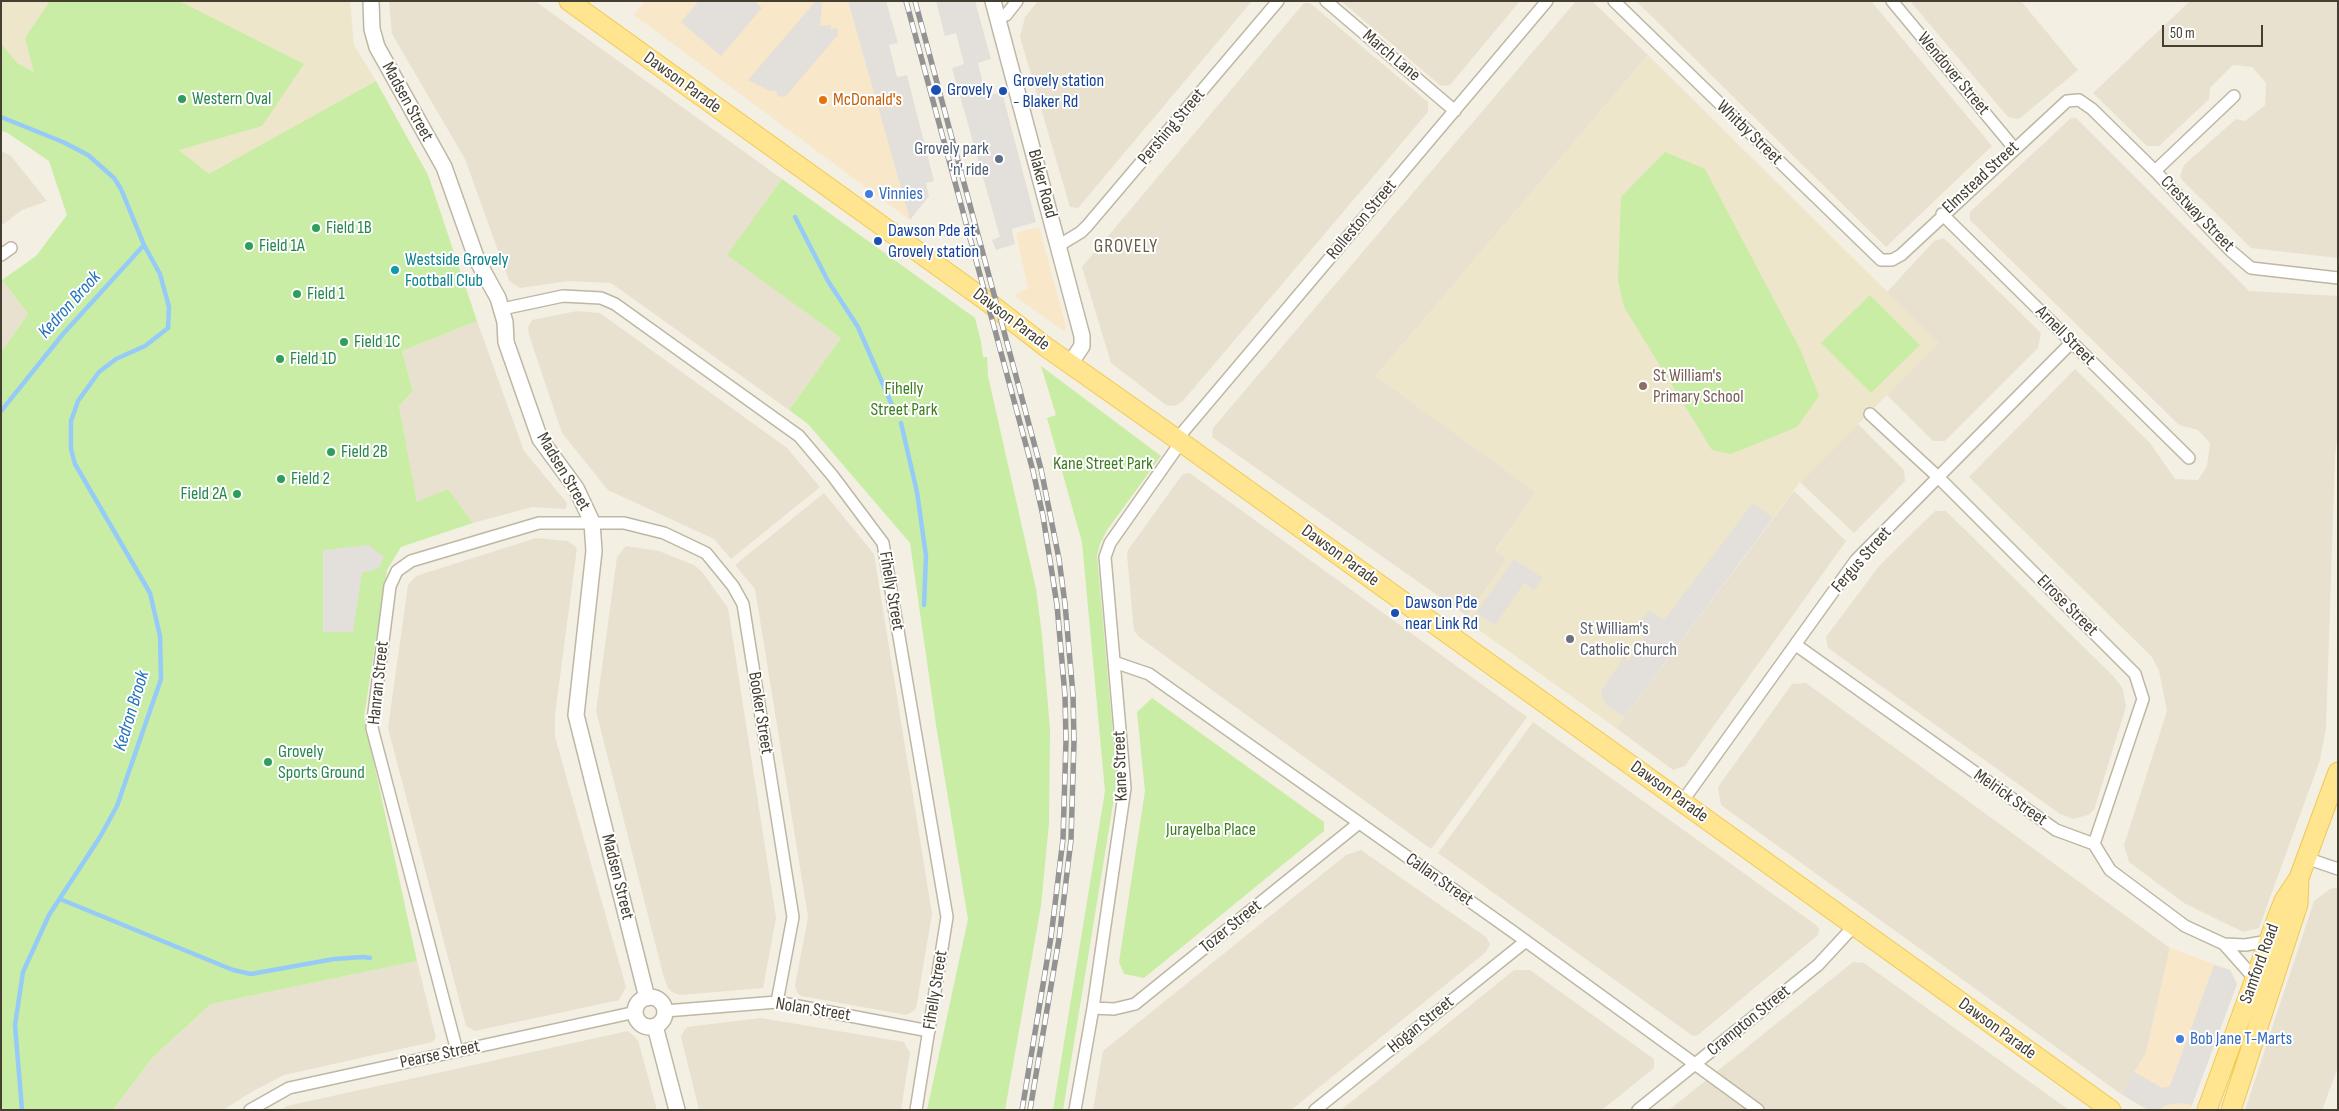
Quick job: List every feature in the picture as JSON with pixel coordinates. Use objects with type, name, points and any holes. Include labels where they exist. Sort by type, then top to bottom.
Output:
[{"type":"main road","name":"Dawson Parade","points":[[569,1],[980,296],[1070,364],[1179,440],[2111,1110]]},
{"type":"main road","name":"Samford Road","points":[[2207,1110],[2285,899],[2299,878],[2338,772]]},
{"type":"main road","name":"Samford Road","points":[[2231,1110],[2298,904],[2299,878]]},
{"type":"street","name":"Madsen Street","points":[[371,1],[372,29],[377,47],[444,167],[477,260],[502,309],[506,342],[540,439],[576,488],[592,522],[594,551],[576,715],[647,998]]},
{"type":"street","name":"Blaker Road","points":[[993,1],[1082,336],[1082,346],[1070,364]]},
{"type":"street","points":[[997,18],[1006,15],[1017,1]]},
{"type":"street","name":"Pershing Street","points":[[1058,246],[1082,232],[1088,226],[1278,1]]},
{"type":"street","name":"March Lane","points":[[1326,1],[1455,111]]},
{"type":"street","name":"Rolleston Street","points":[[1179,440],[1547,1]]},
{"type":"street","name":"Whitby Street","points":[[1614,1],[1876,257],[1886,261]]},
{"type":"street","name":"Wendover Street","points":[[1892,1],[2014,148]]},
{"type":"street","points":[[2155,171],[2234,96]]},
{"type":"street","name":"Elmstead Street","points":[[1886,261],[1901,254],[2066,101],[2079,100]]},
{"type":"street","name":"Crestway Street","points":[[2079,100],[2092,109],[2155,171],[2231,251],[2251,268],[2338,278]]},
{"type":"street","name":"Arnell Street","points":[[1942,214],[2188,458]]},
{"type":"street","points":[[1,255],[11,248]]},
{"type":"street","name":"Fihelly Street","points":[[502,309],[564,296],[601,298],[615,304],[799,436],[832,475],[883,543],[948,918],[916,1110]]},
{"type":"street","name":"Fergus Street","points":[[1682,802],[1856,560],[2071,342]]},
{"type":"street","name":"Elrose Street","points":[[1870,414],[1938,477],[2135,674],[2143,699],[2094,844]]},
{"type":"street","name":"Kane Street","points":[[1075,1110],[1093,1008],[1125,788],[1106,557],[1110,544],[1179,440]]},
{"type":"street","name":"Booker Street","points":[[592,522],[624,523],[646,528],[664,533],[706,553],[734,586],[743,604],[792,917],[777,1002]]},
{"type":"street","name":"Hanran Street","points":[[457,1051],[372,728],[392,578],[399,569],[411,561],[523,526],[539,523],[592,522]]},
{"type":"street","name":"Melrick Street","points":[[1796,645],[2056,830],[2094,844]]},
{"type":"street","name":"Callan Street","points":[[1114,662],[1148,674],[1526,941],[1758,1110]]},
{"type":"street","name":"Tozer Street","points":[[1093,1008],[1114,1009],[1136,1004],[1359,823]]},
{"type":"street","points":[[2094,844],[2110,870],[2179,922],[2224,944],[2255,979]]},
{"type":"street","points":[[2306,858],[2338,869]]},
{"type":"street","name":"Crampton Street","points":[[1638,1110],[1818,965],[1854,926]]},
{"type":"street","name":"Hogan Street","points":[[1315,1110],[1526,941]]},
{"type":"street","points":[[2224,944],[2245,945],[2269,941]]},
{"type":"street","points":[[647,998],[658,999],[665,1011],[662,1020],[654,1026],[640,1023],[636,1012],[640,1001],[647,998]]},
{"type":"street","name":"Nolan Street","points":[[665,1011],[777,1002],[930,1031]]},
{"type":"street","name":"Pearse Street","points":[[250,1110],[289,1088],[636,1012]]},
{"type":"street","points":[[654,1026],[677,1110]]},
{"type":"shaded area","name":"Western Oval","points":[[1,1],[350,1],[354,45],[376,81],[209,175],[179,150],[17,63],[1,43]]},
{"type":"shaded area","points":[[389,1],[535,1],[782,179],[728,255],[841,338],[789,410],[611,283],[569,281],[520,288],[509,281],[465,159],[392,34]]},
{"type":"shaded area","points":[[645,1],[848,1],[910,220],[634,15]]},
{"type":"shaded area","points":[[699,1],[754,1],[762,8],[721,56],[681,22]]},
{"type":"shaded area","points":[[816,1],[822,1],[820,26],[831,25],[831,29],[838,28],[838,35],[785,97],[777,96],[777,91],[770,91],[748,80]]},
{"type":"shaded area","name":"Grovely park 'n' ride","points":[[848,1],[886,1],[898,43],[889,45],[897,77],[907,75],[934,181],[926,183],[929,196],[910,220]]},
{"type":"shaded area","name":"Grovely park 'n' ride","points":[[936,1],[975,1],[991,59],[978,63],[986,96],[1002,92],[1036,222],[1012,229],[1015,244],[996,250],[992,240],[1000,237],[952,68],[964,64],[956,33],[945,36]]},
{"type":"shaded area","points":[[1038,1],[1252,1],[1078,208],[1070,207],[1020,37],[1025,17]]},
{"type":"shaded area","points":[[1341,1],[1520,1],[1450,85],[1441,86]]},
{"type":"shaded area","points":[[1576,1],[1592,1],[1648,55],[1376,376],[1536,492],[1495,550],[1507,559],[1467,616],[1212,437],[1213,428]]},
{"type":"shaded area","points":[[1636,1],[1871,1],[1992,146],[1886,247]]},
{"type":"shaded area","points":[[1910,1],[2021,1],[2078,70],[2019,119],[2008,117]]},
{"type":"shaded area","points":[[2190,1],[2338,1],[2338,258],[2251,248],[2180,176],[2184,165],[2236,119],[2245,121],[2265,105],[2266,83],[2252,67],[2233,65],[2210,88],[2209,99],[2159,146],[2147,146],[2093,93]]},
{"type":"shaded area","points":[[1304,3],[1310,3],[1428,102],[1428,112],[1182,402],[1175,406],[1166,405],[1111,363],[1082,267]]},
{"type":"shaded area","name":"St William's Primary School","points":[[1648,55],[1939,343],[1800,482],[1616,728],[1465,620],[1507,559],[1495,551],[1535,492],[1376,376]]},
{"type":"shaded area","points":[[2071,118],[2076,118],[2249,291],[2338,296],[2338,432],[2335,457],[2326,728],[2320,760],[2259,928],[2243,932],[2184,903],[2129,862],[2124,845],[2167,711],[2159,671],[2152,657],[1969,477],[2075,369],[2150,443],[2175,479],[2198,480],[2207,466],[2210,443],[2198,430],[2179,425],[1970,220],[1970,212]]},
{"type":"shaded area","points":[[1,151],[11,156],[47,201],[22,210],[1,226]]},
{"type":"shaded area","points":[[1039,227],[1066,327],[1064,331],[1014,296],[1028,288],[1016,233]]},
{"type":"shaded area","points":[[1944,238],[2041,333],[2038,348],[1945,441],[1933,441],[1887,395],[1938,343],[1887,292],[1934,241]]},
{"type":"shaded area","points":[[1,279],[28,314],[1,352]]},
{"type":"shaded area","points":[[577,311],[600,313],[787,448],[820,487],[731,559],[714,539],[608,490],[562,433],[529,335],[528,327],[532,320]]},
{"type":"shaded area","points":[[477,321],[524,451],[567,503],[566,509],[532,507],[473,523],[448,489],[417,503],[399,406],[413,391],[402,351]]},
{"type":"shaded area","points":[[1858,424],[1904,470],[1905,481],[1854,533],[1800,482]]},
{"type":"shaded area","points":[[1191,474],[1527,717],[1431,849],[1139,637],[1134,631],[1128,550],[1182,475]]},
{"type":"shaded area","points":[[1794,491],[1846,541],[1685,766],[1673,770],[1616,728]]},
{"type":"shaded area","points":[[824,493],[874,554],[932,914],[916,1009],[907,1015],[801,996],[795,986],[808,917],[755,589],[735,565]]},
{"type":"shaded area","points":[[1753,503],[1773,518],[1624,717],[1605,704],[1601,691],[1625,656],[1628,662],[1642,642],[1646,629],[1639,623],[1649,610],[1664,620]]},
{"type":"shaded area","points":[[1935,511],[1946,511],[2115,678],[2123,689],[2126,707],[2094,810],[2088,815],[2073,819],[2060,814],[1828,648],[1826,637],[1879,566]]},
{"type":"shaded area","points":[[536,538],[568,541],[577,548],[555,715],[555,737],[626,987],[619,1000],[475,1031],[466,1026],[388,728],[408,585],[416,576]]},
{"type":"shaded area","points":[[369,545],[384,557],[379,568],[362,573],[353,632],[323,632],[323,550]]},
{"type":"shaded area","points":[[626,546],[659,551],[694,565],[702,572],[728,608],[776,918],[763,988],[680,995],[668,988],[664,978],[596,711],[617,557]]},
{"type":"shaded area","points":[[1514,559],[1543,578],[1534,590],[1524,583],[1495,625],[1476,613]]},
{"type":"shaded area","points":[[1806,683],[2170,948],[2146,1053],[2121,1094],[1721,805],[1718,787],[1792,684]]},
{"type":"shaded area","points":[[1533,722],[1816,925],[1819,929],[1818,935],[1698,1035],[1693,1036],[1438,853]]},
{"type":"shaded area","points":[[1361,850],[1486,937],[1490,944],[1486,952],[1291,1110],[1093,1110],[1103,1051],[1346,855]]},
{"type":"shaded area","points":[[2338,887],[2338,1067],[2322,1110],[2245,1110],[2314,901],[2330,889]]},
{"type":"shaded area","points":[[2170,948],[2230,970],[2237,984],[2190,1110],[2148,1110],[2121,1094],[2146,1053]]},
{"type":"shaded area","points":[[417,961],[436,1038],[432,1042],[284,1075],[253,1091],[223,1110],[113,1110],[153,1057],[211,1004]]},
{"type":"shaded area","points":[[1853,962],[1864,963],[2069,1110],[1669,1110]]},
{"type":"shaded area","points":[[2214,965],[2230,970],[2237,984],[2192,1105],[2182,1103],[2167,1105],[2158,1110],[2148,1110],[2121,1094],[2134,1072],[2162,1088],[2170,1086]]},
{"type":"shaded area","points":[[1514,970],[1530,970],[1654,1059],[1654,1068],[1602,1110],[1341,1110]]},
{"type":"shaded area","points":[[761,1018],[904,1042],[910,1053],[901,1110],[699,1110],[681,1037],[683,1032],[687,1027]]},
{"type":"shaded area","points":[[628,1031],[638,1040],[657,1110],[281,1110],[287,1106]]},
{"type":"green space","name":"Grovely Sports Ground","points":[[50,1],[179,1],[304,64],[262,126],[179,150],[209,174],[376,81],[428,175],[477,321],[402,351],[413,391],[399,406],[417,502],[448,489],[473,523],[401,547],[387,570],[364,717],[417,961],[211,1004],[153,1057],[113,1110],[1,1110],[1,352],[28,314],[2,280],[36,256],[67,215],[49,161],[6,132],[1,131],[1,43],[17,63],[34,72],[25,38]]},
{"type":"green space","points":[[1665,152],[1705,169],[1800,349],[1819,396],[1797,427],[1731,454],[1712,450],[1624,307],[1618,280],[1621,197]]},
{"type":"green space","name":"Fihelly Street Park","points":[[782,179],[975,318],[983,357],[987,357],[988,376],[1036,589],[1050,729],[1049,823],[1041,906],[1005,1110],[927,1110],[968,919],[936,725],[910,543],[808,424],[789,410],[841,338],[727,255]]},
{"type":"green space","points":[[1870,295],[1920,345],[1871,393],[1821,343]]},
{"type":"green space","name":"Kane Street Park","points":[[1041,366],[1161,456],[1107,530],[1097,555],[1117,780],[1063,1110],[1053,1110],[1105,791],[1082,542],[1047,418],[1056,415]]},
{"type":"green space","name":"Jurayelba Place","points":[[1152,698],[1324,822],[1324,831],[1144,978],[1124,974],[1119,962],[1145,791],[1137,712]]},
{"type":"waterway","name":"Kedron Brook","points":[[1,117],[63,142],[88,155],[114,178],[121,189],[144,245],[160,274],[169,307],[168,328],[145,346],[116,359],[99,372],[78,401],[71,421],[71,449],[75,464],[150,593],[160,636],[161,679],[117,806],[100,837],[49,915],[23,972],[15,1025],[22,1110]]},
{"type":"waterway","points":[[795,217],[828,281],[858,327],[895,412]]},
{"type":"waterway","name":"Kedron Brook","points":[[1,411],[63,334],[144,245]]},
{"type":"waterway","points":[[901,423],[917,492],[926,556],[924,605]]},
{"type":"waterway","points":[[60,899],[233,970],[251,974],[334,959],[370,958]]},
{"type":"railway","points":[[906,1],[1033,471],[1043,516],[1057,605],[1065,696],[1066,741],[1063,839],[1051,937],[1022,1110]]},
{"type":"railway","points":[[915,1],[1041,469],[1059,559],[1065,604],[1073,695],[1074,741],[1071,840],[1059,939],[1030,1110]]},
{"type":"place","name":"Grovely","points":[[936,90]]},
{"type":"place","name":"Grovely station - Blaker Rd","points":[[1003,91]]},
{"type":"place","name":"Western Oval","points":[[182,99]]},
{"type":"place","name":"McDonald's","points":[[823,100]]},
{"type":"place","name":"Grovely park 'n' ride","points":[[999,159]]},
{"type":"place","name":"Vinnies","points":[[869,194]]},
{"type":"place","name":"Field 1B","points":[[316,228]]},
{"type":"place","name":"Dawson Pde at Grovely station","points":[[878,241]]},
{"type":"place","name":"Field 1A","points":[[249,246]]},
{"type":"place","name":"Westside Grovely Football Club","points":[[395,270]]},
{"type":"place","name":"Field 1","points":[[297,294]]},
{"type":"place","name":"Field 1C","points":[[344,342]]},
{"type":"place","name":"Field 1D","points":[[280,359]]},
{"type":"place","name":"St William's Primary School","points":[[1643,386]]},
{"type":"place","name":"Field 2B","points":[[331,452]]},
{"type":"place","name":"Field 2","points":[[281,479]]},
{"type":"place","name":"Field 2A","points":[[237,494]]},
{"type":"place","name":"Dawson Pde near Link Rd","points":[[1395,613]]},
{"type":"place","name":"St William's Catholic Church","points":[[1570,639]]},
{"type":"place","name":"Grovely Sports Ground","points":[[268,762]]},
{"type":"place","name":"Bob Jane T-Marts","points":[[2180,1039]]},
{"type":"district","name":"GROVELY","points":[[1126,247]]}]
